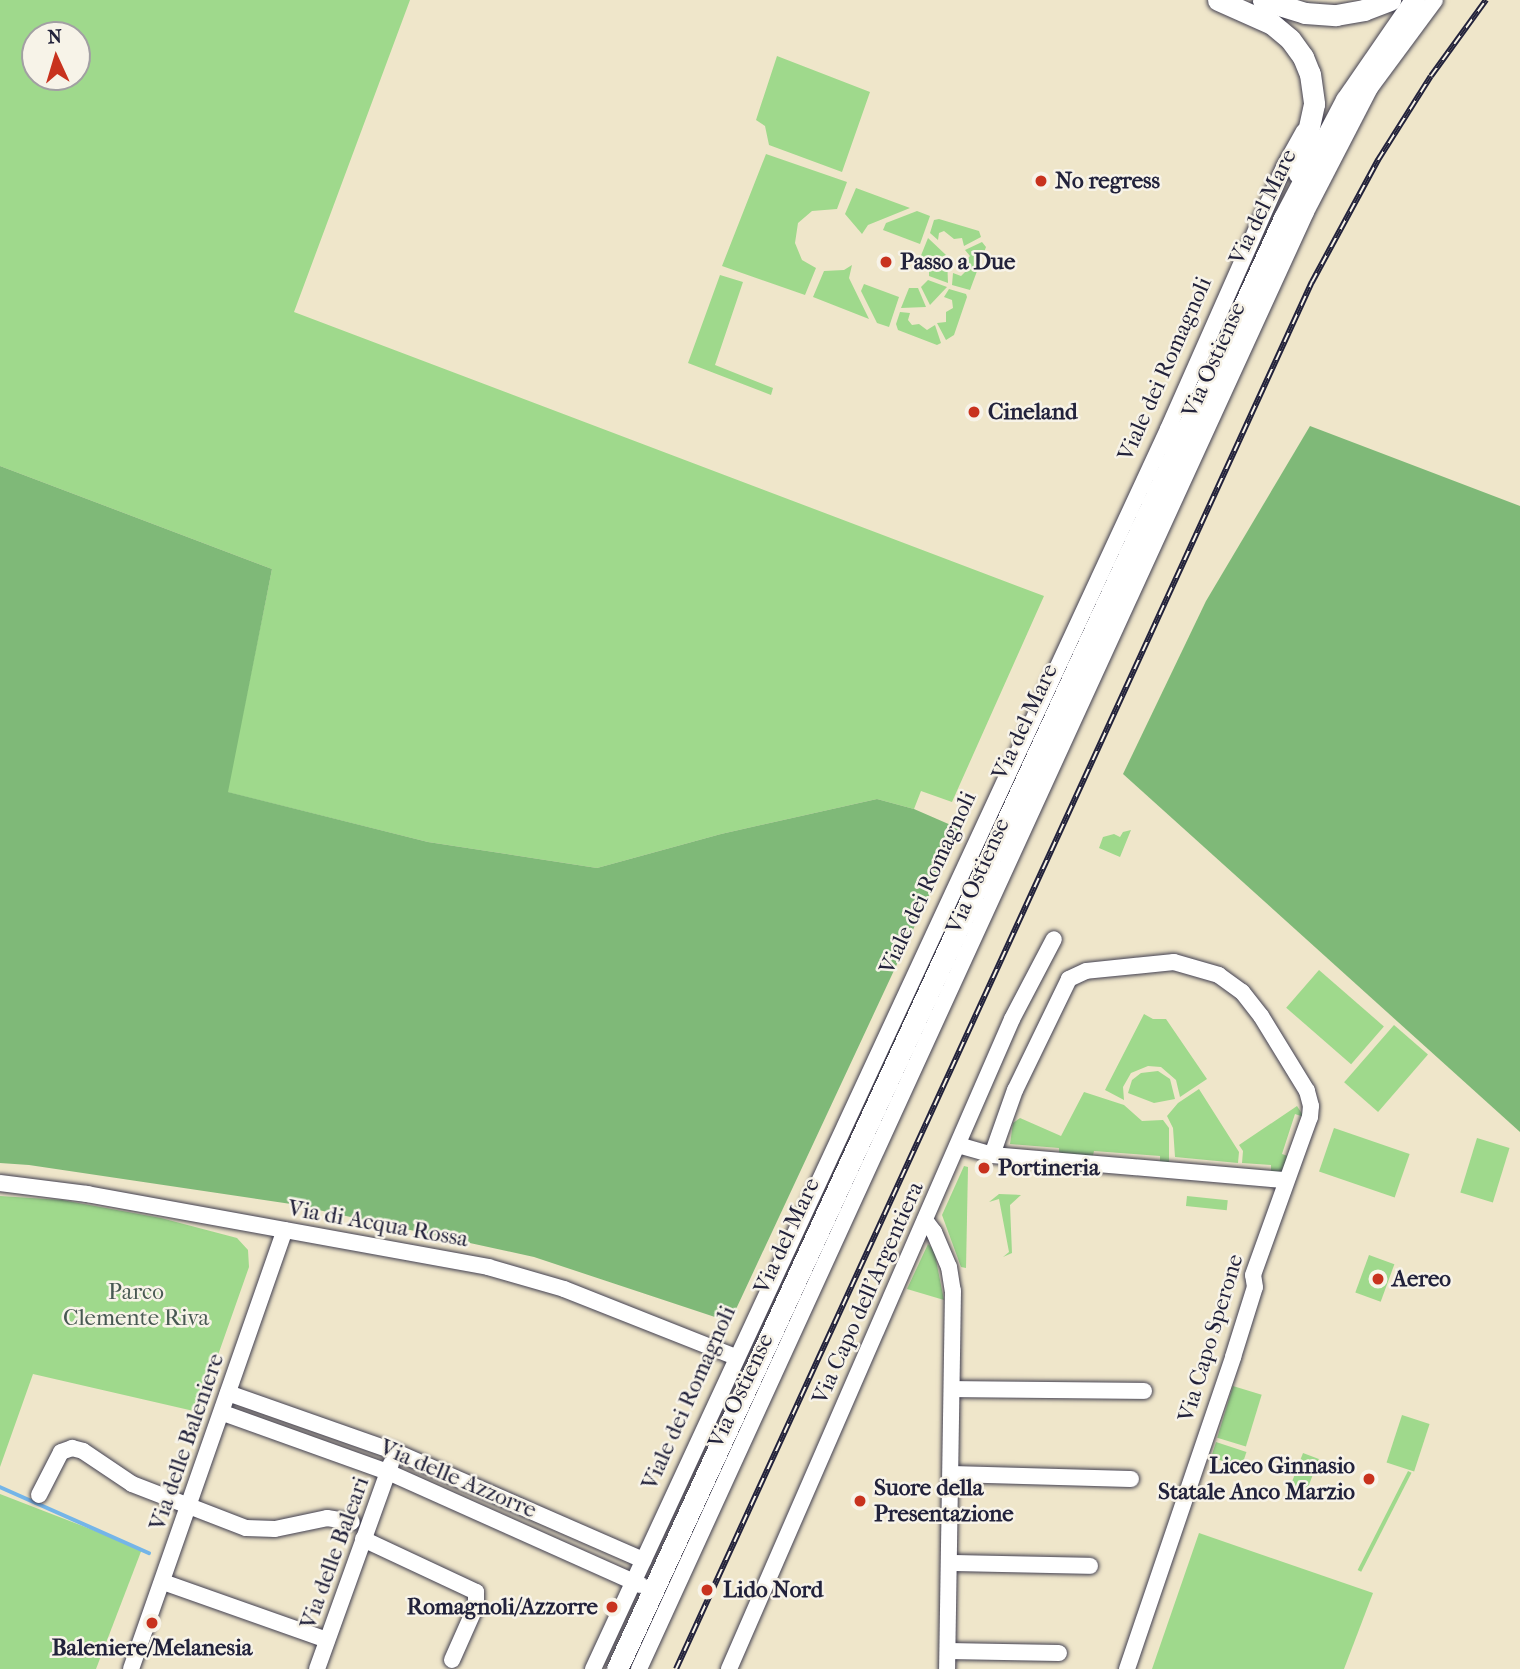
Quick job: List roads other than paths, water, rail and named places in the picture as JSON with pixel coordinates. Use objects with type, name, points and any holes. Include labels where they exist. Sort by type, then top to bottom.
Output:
[{"type":"main road","name":"Viale dei Romagnoli","points":[[1218,0],[1262,18],[1295,44],[1310,74],[1314,98],[1303,162],[1284,218]]},
{"type":"main road","points":[[1263,0],[1305,13],[1336,15],[1364,10],[1390,0]]},
{"type":"main road","name":"Via del Mare","points":[[617,1669],[662,1595],[1284,218],[1352,91],[1415,0]]},
{"type":"street","name":"Via Ostiense","points":[[639,1669],[662,1595],[1306,212],[1370,88],[1434,0]]},
{"type":"street","name":"Viale dei Romagnoli","points":[[593,1669],[701,1442],[736,1357],[1168,429],[1284,167],[1310,120]]},
{"type":"street","name":"Via Capo dell'Argentiera","points":[[729,1669],[1021,1000],[1054,939]]},
{"type":"street","name":"Via Capo Sperone","points":[[992,1155],[1014,1090],[1069,979],[1086,971],[1180,962],[1219,975],[1242,992],[1266,1023],[1307,1091],[1311,1113],[1253,1275],[1255,1287],[1233,1357],[1127,1669]]},
{"type":"street","points":[[958,1145],[992,1155],[1286,1180]]},
{"type":"street","name":"Via di Acqua Rossa","points":[[0,1183],[59,1189],[524,1276],[736,1357]]},
{"type":"street","points":[[925,1220],[939,1244],[952,1282],[953,1389],[947,1669]]},
{"type":"street","name":"Via delle Baleniere","points":[[131,1669],[285,1230]]},
{"type":"street","points":[[953,1389],[1144,1391]]},
{"type":"street","name":"Via delle Azzorre","points":[[228,1394],[396,1452],[643,1560]]},
{"type":"street","name":"Via delle Azzorre","points":[[223,1413],[388,1472],[662,1595]]},
{"type":"street","points":[[39,1494],[61,1452],[72,1448],[83,1451],[124,1481],[190,1504],[252,1530],[275,1529],[327,1518],[352,1522]]},
{"type":"street","name":"Via delle Baleari","points":[[317,1669],[396,1452]]},
{"type":"street","points":[[951,1474],[1131,1479]]},
{"type":"street","points":[[580,1557],[590,1536]]},
{"type":"street","points":[[363,1539],[476,1592],[477,1603],[452,1660]]},
{"type":"street","points":[[950,1563],[1090,1566]]},
{"type":"street","points":[[163,1582],[327,1640]]},
{"type":"street","points":[[948,1650],[1059,1653]]},
{"type":"waterway","points":[[0,1487],[149,1553]]},
{"type":"railway","points":[[676,1669],[1312,282],[1378,160],[1431,76],[1486,0]]},
{"type":"place","name":"No regress","points":[[1041,181]]},
{"type":"place","name":"Passo a Due","points":[[886,262]]},
{"type":"place","name":"Cineland","points":[[974,412]]},
{"type":"place","name":"Portineria","points":[[984,1168]]},
{"type":"place","name":"Aereo","points":[[1378,1279]]},
{"type":"place","name":"Liceo Ginnasio Statale Anco Marzio","points":[[1369,1479]]},
{"type":"place","name":"Suore della Presentazione","points":[[860,1501]]},
{"type":"place","name":"Lido Nord","points":[[707,1590]]},
{"type":"place","name":"Romagnoli/Azzorre","points":[[612,1607]]},
{"type":"place","name":"Baleniere/Melanesia","points":[[152,1623]]},
{"type":"park label","name":"Parco Clemente Riva","points":[[136,1305]]}]
